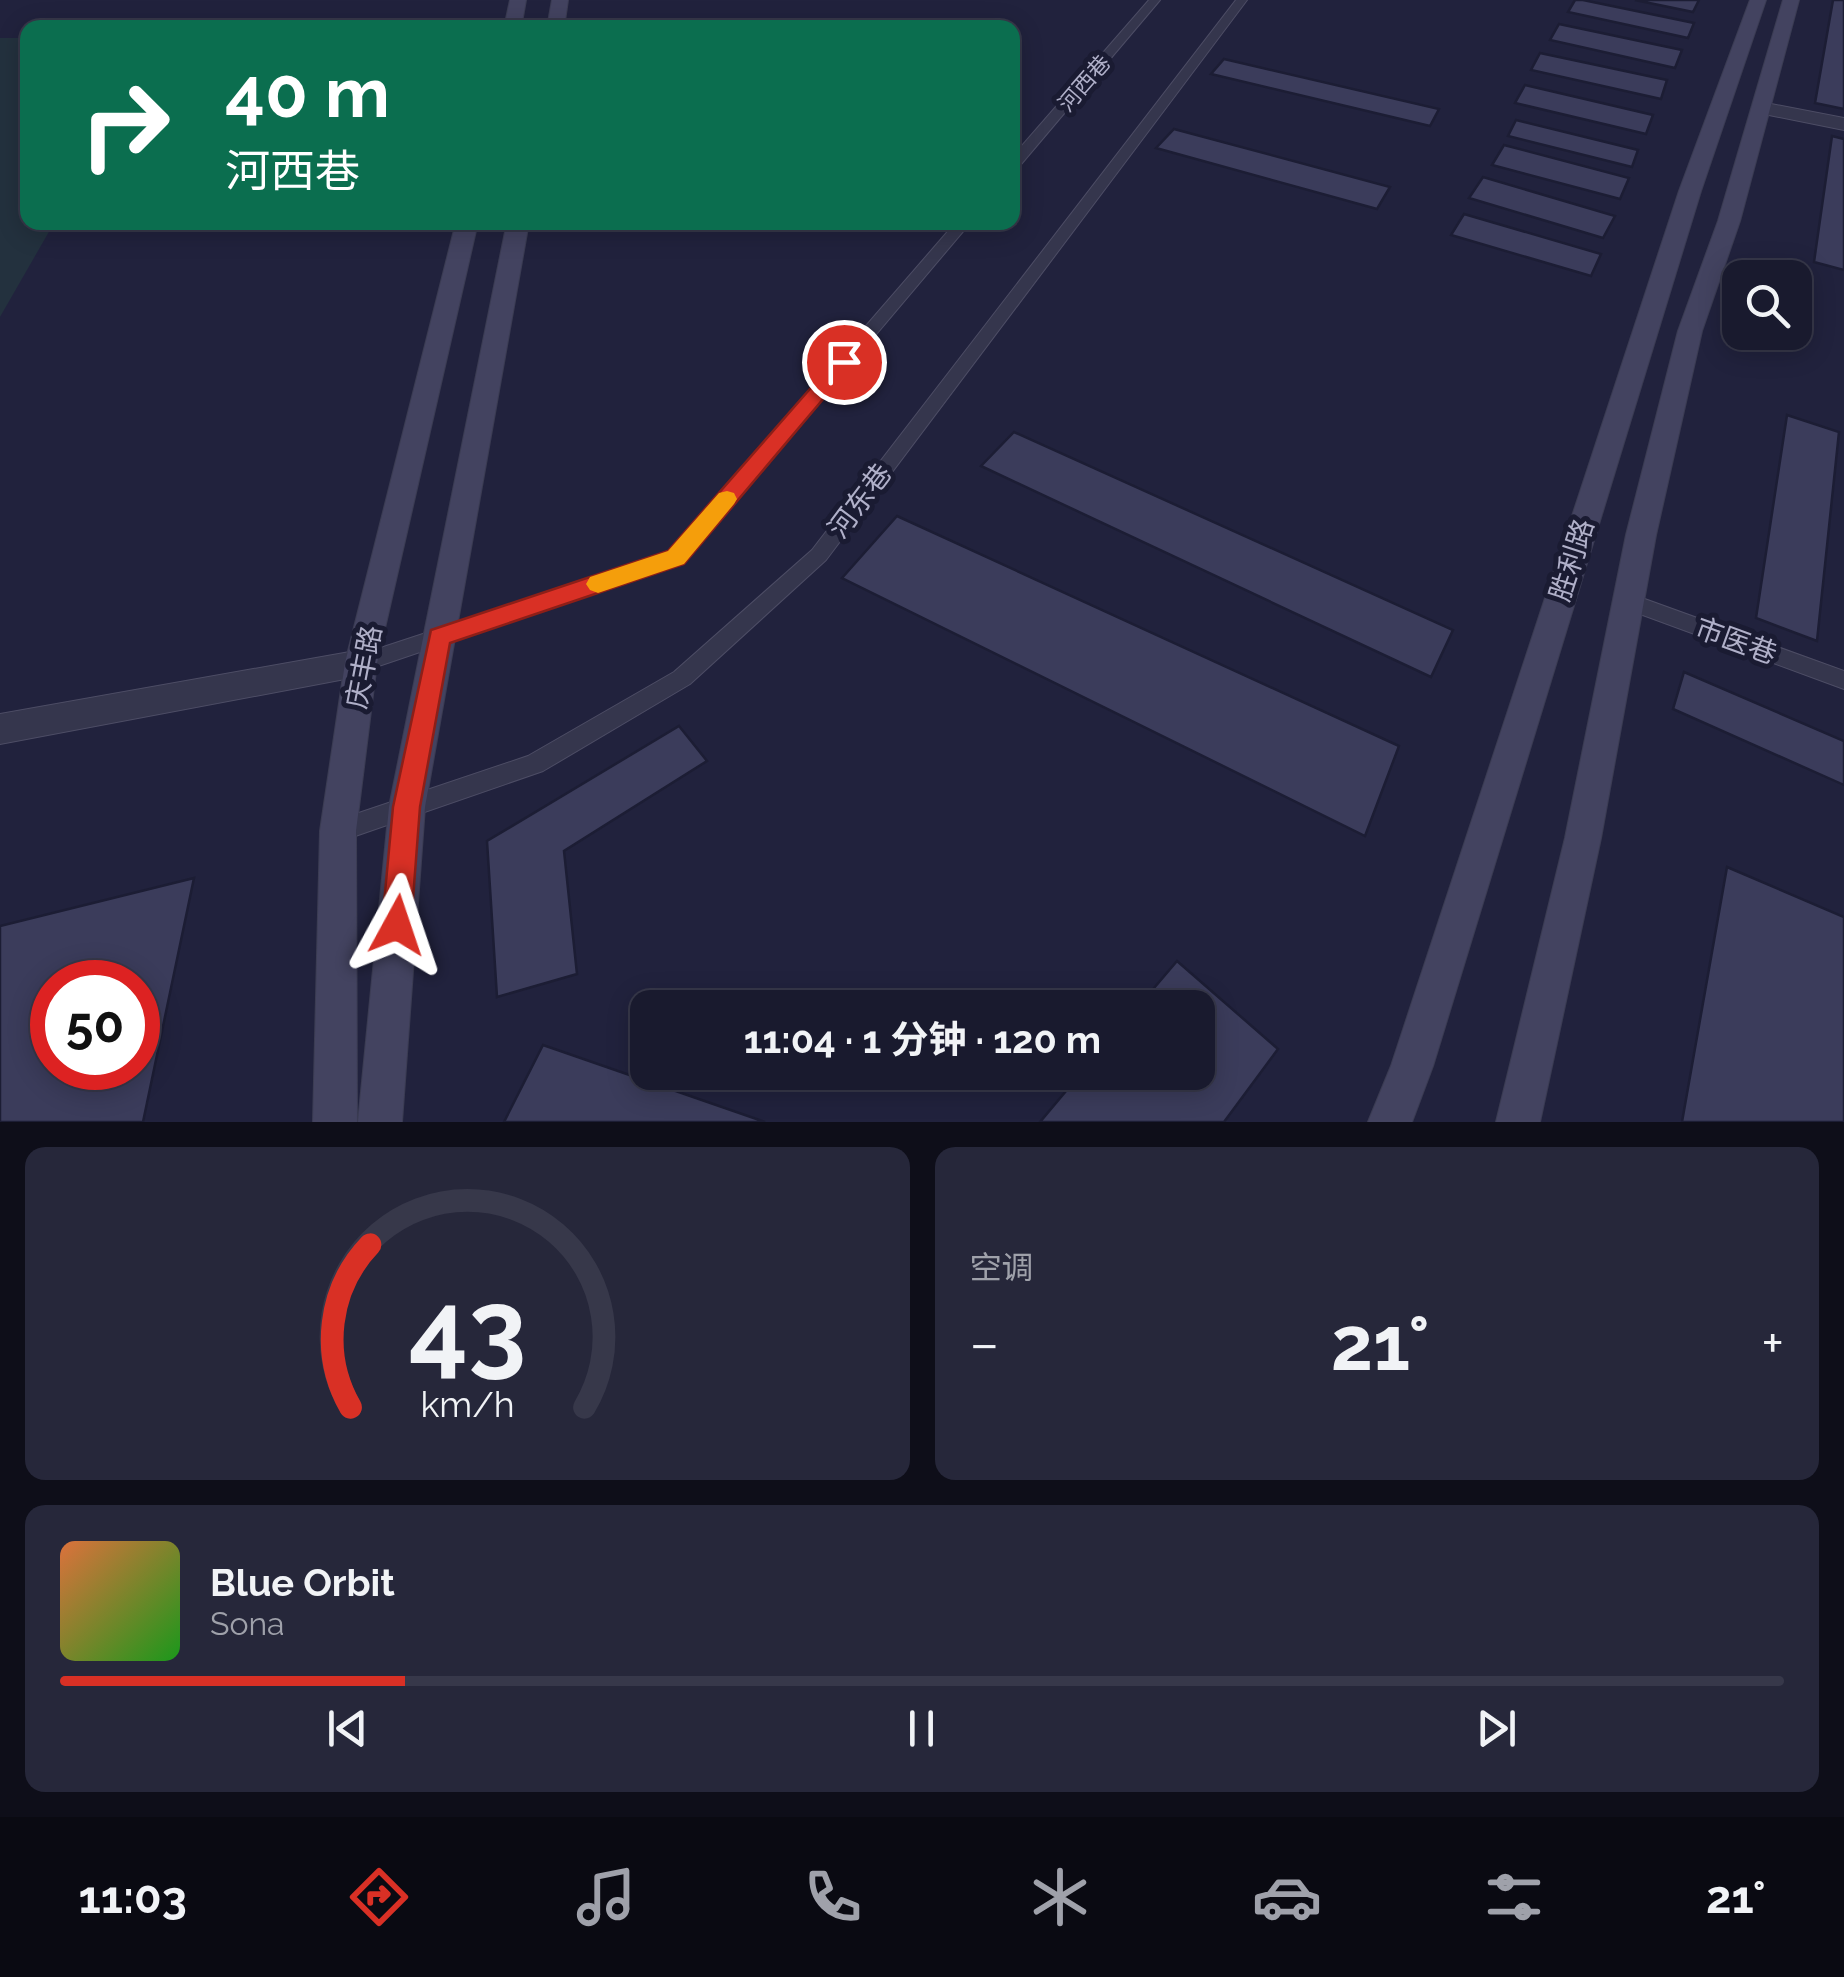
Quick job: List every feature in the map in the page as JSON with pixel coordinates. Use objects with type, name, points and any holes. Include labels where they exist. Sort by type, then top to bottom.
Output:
[{"type":"main road","name":"胜利路","points":[[1390,1122],[1424,1028],[1690,191],[1758,0]]},
{"type":"main road","name":"胜利路","points":[[1518,1122],[1583,838],[1628,601],[1690,331],[1729,221],[1792,0]]},
{"type":"main road","name":"庆丰路","points":[[335,1122],[338,831],[361,663],[465,230]]},
{"type":"main road","points":[[380,1122],[407,807],[516,230]]},
{"type":"street","points":[[1760,108],[1844,124]]},
{"type":"street","points":[[0,729],[361,663]]},
{"type":"lane","name":"河西巷","points":[[1020,157],[1155,0]]},
{"type":"lane","name":"河东巷","points":[[338,831],[535,764],[682,678],[819,554],[1242,0]]},
{"type":"lane","points":[[361,663],[676,558],[957,230]]},
{"type":"lane","name":"市医巷","points":[[1628,601],[1844,680]]},
{"type":"shaded area","points":[[0,38],[20,38],[20,230],[50,230],[0,317]]},
{"type":"building","points":[[1575,0],[1694,23],[1688,38],[1568,12]]},
{"type":"building","points":[[1635,0],[1699,0],[1693,12]]},
{"type":"building","points":[[1833,0],[1844,0],[1844,109],[1815,103]]},
{"type":"building","points":[[1559,24],[1682,50],[1675,68],[1550,40]]},
{"type":"building","points":[[1540,53],[1667,80],[1661,99],[1531,70]]},
{"type":"building","points":[[1224,59],[1439,109],[1430,126],[1211,74]]},
{"type":"building","points":[[1525,85],[1653,115],[1646,134],[1515,103]]},
{"type":"building","points":[[1516,120],[1638,150],[1632,167],[1508,136]]},
{"type":"building","points":[[1174,129],[1390,187],[1377,209],[1156,148]]},
{"type":"building","points":[[1832,136],[1844,139],[1844,270],[1814,262]]},
{"type":"building","points":[[1504,145],[1629,178],[1620,199],[1492,165]]},
{"type":"building","points":[[1483,177],[1615,216],[1603,238],[1469,198]]},
{"type":"building","points":[[1464,214],[1601,254],[1591,276],[1451,235]]},
{"type":"building","points":[[1787,415],[1839,432],[1817,641],[1756,618]]},
{"type":"building","points":[[1014,432],[1453,630],[1431,677],[981,466]]},
{"type":"building","points":[[897,516],[1399,746],[1365,836],[842,578]]},
{"type":"building","points":[[1684,672],[1844,741],[1844,785],[1673,709]]},
{"type":"building","points":[[679,726],[707,761],[564,851],[577,974],[497,997],[487,841]]},
{"type":"building","points":[[1727,867],[1844,917],[1844,1122],[1682,1122]]},
{"type":"building","points":[[194,878],[160,1041],[160,960],[30,960],[30,1090],[150,1090],[143,1122],[0,1122],[0,926]]},
{"type":"building","points":[[1177,961],[1210,990],[1152,990]]},
{"type":"building","points":[[1215,994],[1278,1049],[1224,1122],[1040,1122],[1067,1090],[1215,1090]]},
{"type":"building","points":[[543,1045],[630,1075],[630,1090],[673,1090],[765,1122],[504,1122]]},
{"type":"slow traffic","points":[[598,584],[676,558],[727,499]]},
{"type":"route","points":[[397,925],[407,807],[439,637],[676,558],[844,362]]}]
